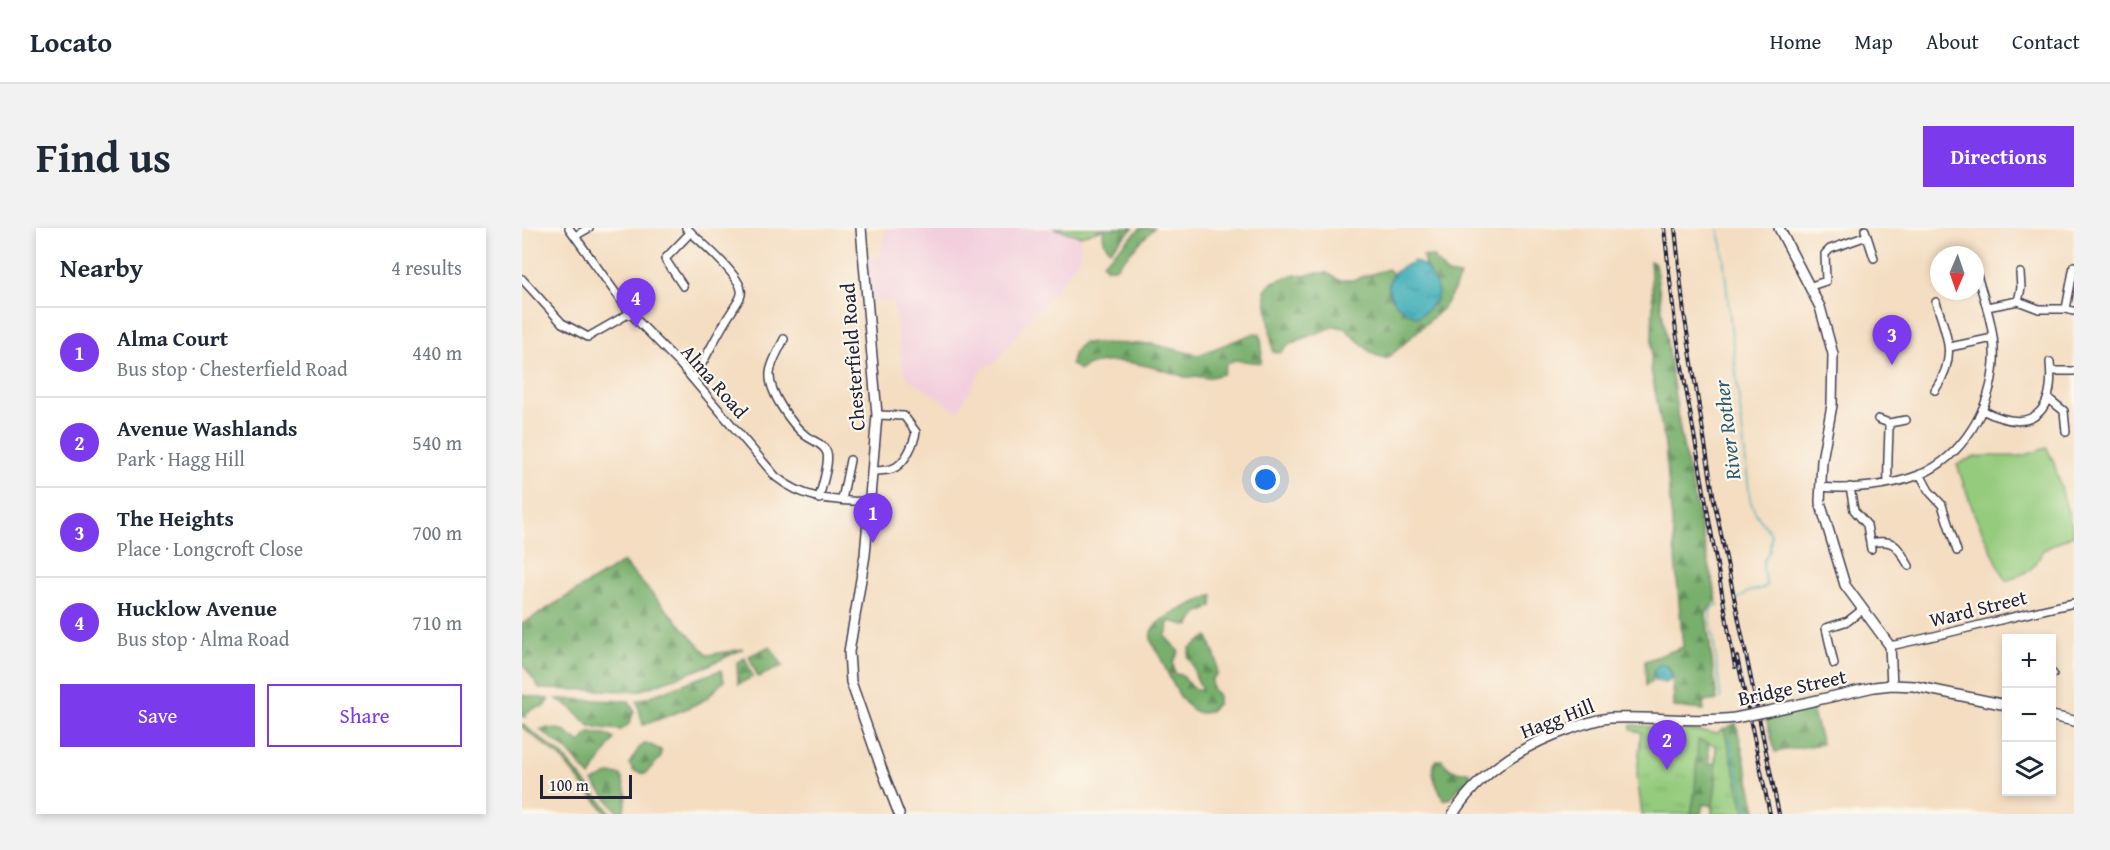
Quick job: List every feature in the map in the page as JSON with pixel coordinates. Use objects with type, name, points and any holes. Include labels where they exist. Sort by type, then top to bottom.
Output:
[{"type":"street","name":"Alma Road","points":[[569,228],[630,313],[693,379],[776,477],[798,492],[819,499],[870,502]]},
{"type":"street","points":[[575,236],[589,228]]},
{"type":"street","name":"Chesterfield Road","points":[[861,228],[877,415],[865,555],[849,652],[851,682],[899,814]]},
{"type":"street","points":[[1779,228],[1811,286],[1827,325],[1834,363],[1833,405],[1822,460],[1820,502],[1845,585],[1890,646],[1892,685]]},
{"type":"street","points":[[683,286],[665,259],[689,230],[727,267],[742,289],[741,297],[720,327],[709,354],[693,379]]},
{"type":"street","points":[[1811,286],[1826,281],[1825,254],[1830,249],[1866,233],[1874,258]]},
{"type":"street","points":[[1987,307],[2018,300],[2039,309],[2069,310],[2074,267]]},
{"type":"street","points":[[2018,300],[2020,273]]},
{"type":"street","points":[[522,279],[562,323],[588,337],[630,313]]},
{"type":"street","points":[[1820,487],[1888,483],[1920,474],[1954,451],[1971,430],[1982,410],[1991,381],[1994,361],[1993,338],[1984,298]]},
{"type":"street","points":[[1935,390],[1944,377],[1950,347],[1936,302]]},
{"type":"street","points":[[1950,347],[1993,338]]},
{"type":"street","points":[[784,339],[771,367],[771,383],[790,418],[805,435],[824,447],[826,451],[827,460],[819,499]]},
{"type":"street","points":[[1982,410],[1999,419],[2020,422],[2030,419],[2049,399],[2050,362]]},
{"type":"street","points":[[2051,371],[2074,371]]},
{"type":"street","points":[[2049,399],[2064,411],[2066,432]]},
{"type":"street","points":[[872,471],[896,467],[903,460],[916,432],[904,416],[877,415]]},
{"type":"street","points":[[1878,419],[1889,423],[1905,420]]},
{"type":"street","points":[[1888,483],[1889,423]]},
{"type":"street","points":[[842,500],[850,460]]},
{"type":"street","points":[[1920,474],[1929,491],[1942,505],[1957,551]]},
{"type":"street","points":[[1850,487],[1854,510],[1867,525],[1871,546],[1890,542],[1896,545],[1909,566]]},
{"type":"street","name":"Ward Street","points":[[1890,646],[2074,603]]},
{"type":"street","points":[[1834,664],[1826,628],[1848,621],[1862,609]]},
{"type":"street","name":"Bridge Street","points":[[1699,720],[1769,711],[1892,685],[1914,686],[2002,704]]},
{"type":"street","points":[[2056,717],[2074,721]]},
{"type":"street","name":"Hagg Hill","points":[[1453,814],[1464,798],[1505,759],[1557,733],[1607,718],[1699,720]]},
{"type":"shaded area","points":[[886,228],[1053,228],[1080,236],[1081,255],[1057,289],[1027,322],[995,363],[982,369],[958,412],[907,377],[902,363],[893,300],[861,304],[858,259],[879,257]]},
{"type":"green space","points":[[1053,228],[1106,228],[1080,236]]},
{"type":"green space","points":[[1106,228],[1133,228],[1110,250],[1104,242],[1103,231]]},
{"type":"green space","points":[[1141,228],[1154,228],[1115,268],[1107,268],[1103,263]]},
{"type":"green space","points":[[1423,256],[1433,257],[1447,274],[1460,276],[1443,308],[1387,359],[1373,354],[1344,328],[1335,326],[1289,344],[1280,353],[1273,352],[1265,290],[1273,282],[1295,274],[1304,276],[1314,273],[1327,273],[1339,280],[1352,280],[1388,269],[1394,274],[1389,287],[1391,294],[1417,317],[1434,304],[1433,279],[1425,266]]},
{"type":"green space","points":[[1650,261],[1655,263],[1681,436],[1717,601],[1706,614],[1717,700],[1703,702],[1704,710],[1674,707],[1673,677],[1667,666],[1654,670],[1652,682],[1646,686],[1645,661],[1683,647],[1665,445],[1651,369],[1653,302]]},
{"type":"green space","points":[[1255,333],[1260,334],[1261,363],[1234,360],[1226,364],[1223,374],[1207,378],[1195,376],[1188,378],[1133,363],[1104,362],[1091,364],[1080,370],[1071,364],[1074,352],[1083,343],[1152,344],[1198,355]]},
{"type":"green space","points":[[2047,448],[2054,463],[2074,534],[2042,551],[2036,563],[2028,571],[2006,581],[1975,516],[1957,465],[1972,458],[2019,456]]},
{"type":"green space","points":[[623,562],[708,655],[743,649],[705,667],[639,691],[540,689],[522,663],[522,624]]},
{"type":"green space","points":[[1213,595],[1212,606],[1205,611],[1198,612],[1189,626],[1170,621],[1165,636],[1179,652],[1173,662],[1175,674],[1182,675],[1193,688],[1202,691],[1188,657],[1190,648],[1208,636],[1217,662],[1217,675],[1212,678],[1212,688],[1218,696],[1218,703],[1208,711],[1199,713],[1185,703],[1178,694],[1152,643],[1151,632],[1164,618]]},
{"type":"green space","points":[[770,646],[783,666],[758,677],[749,656]]},
{"type":"green space","points":[[745,658],[753,677],[738,684],[737,662]]},
{"type":"green space","points":[[721,670],[724,681],[707,698],[684,710],[643,725],[637,701]]},
{"type":"green space","points":[[522,695],[549,699],[546,706],[527,712],[525,717],[522,716]]},
{"type":"green space","points":[[557,699],[629,701],[634,711],[629,724],[621,730],[591,727],[570,707]]},
{"type":"green space","points":[[1811,706],[1822,744],[1775,752],[1766,718]]},
{"type":"green space","points":[[1736,723],[1757,814],[1712,814],[1712,806],[1703,804],[1701,814],[1691,814],[1695,791],[1697,740],[1708,743],[1710,765],[1715,763],[1717,733]]},
{"type":"green space","points":[[522,724],[562,755],[612,814],[607,814],[560,757],[522,727]]},
{"type":"green space","points":[[1631,725],[1717,733],[1724,729],[1745,814],[1712,814],[1716,783],[1716,746],[1698,740],[1695,791],[1691,814],[1642,814],[1637,776],[1641,732],[1631,730]]},
{"type":"green space","points":[[545,728],[563,730],[580,743],[589,733],[606,734],[614,739],[590,777],[567,750],[540,730]]},
{"type":"green space","points":[[646,743],[661,750],[661,757],[645,774],[634,771],[629,764],[639,748]]},
{"type":"green space","points":[[1436,760],[1442,760],[1447,767],[1453,770],[1468,772],[1471,775],[1470,780],[1460,786],[1451,798],[1443,800],[1436,785],[1433,770]]},
{"type":"green space","points":[[608,774],[621,775],[627,796],[623,814],[620,814],[593,782]]},
{"type":"water","points":[[1414,261],[1425,266],[1435,283],[1438,294],[1432,304],[1418,317],[1400,307],[1389,291],[1393,275]]},
{"type":"water","points":[[1660,664],[1667,666],[1672,674],[1670,681],[1664,683],[1655,680],[1654,670]]},
{"type":"waterway","name":"River Rother","points":[[1718,228],[1722,245],[1750,500],[1756,514],[1771,534],[1770,550],[1763,562],[1767,585],[1748,592],[1735,601]]},
{"type":"waterway","name":"River Rother","points":[[1719,604],[1712,608],[1710,614],[1721,699]]},
{"type":"waterway","name":"River Rother","points":[[1729,737],[1749,814]]},
{"type":"railway","points":[[1664,228],[1676,332],[1735,667]]},
{"type":"railway","points":[[1675,228],[1684,313],[1714,500],[1779,814]]},
{"type":"railway","points":[[1737,657],[1770,814]]},
{"type":"place","name":"Hucklow Avenue","points":[[636,328]]},
{"type":"place","name":"The Heights","points":[[1892,365]]},
{"type":"place","name":"Alma Court","points":[[873,543]]},
{"type":"place","name":"Avenue Washlands","points":[[1667,770]]}]
